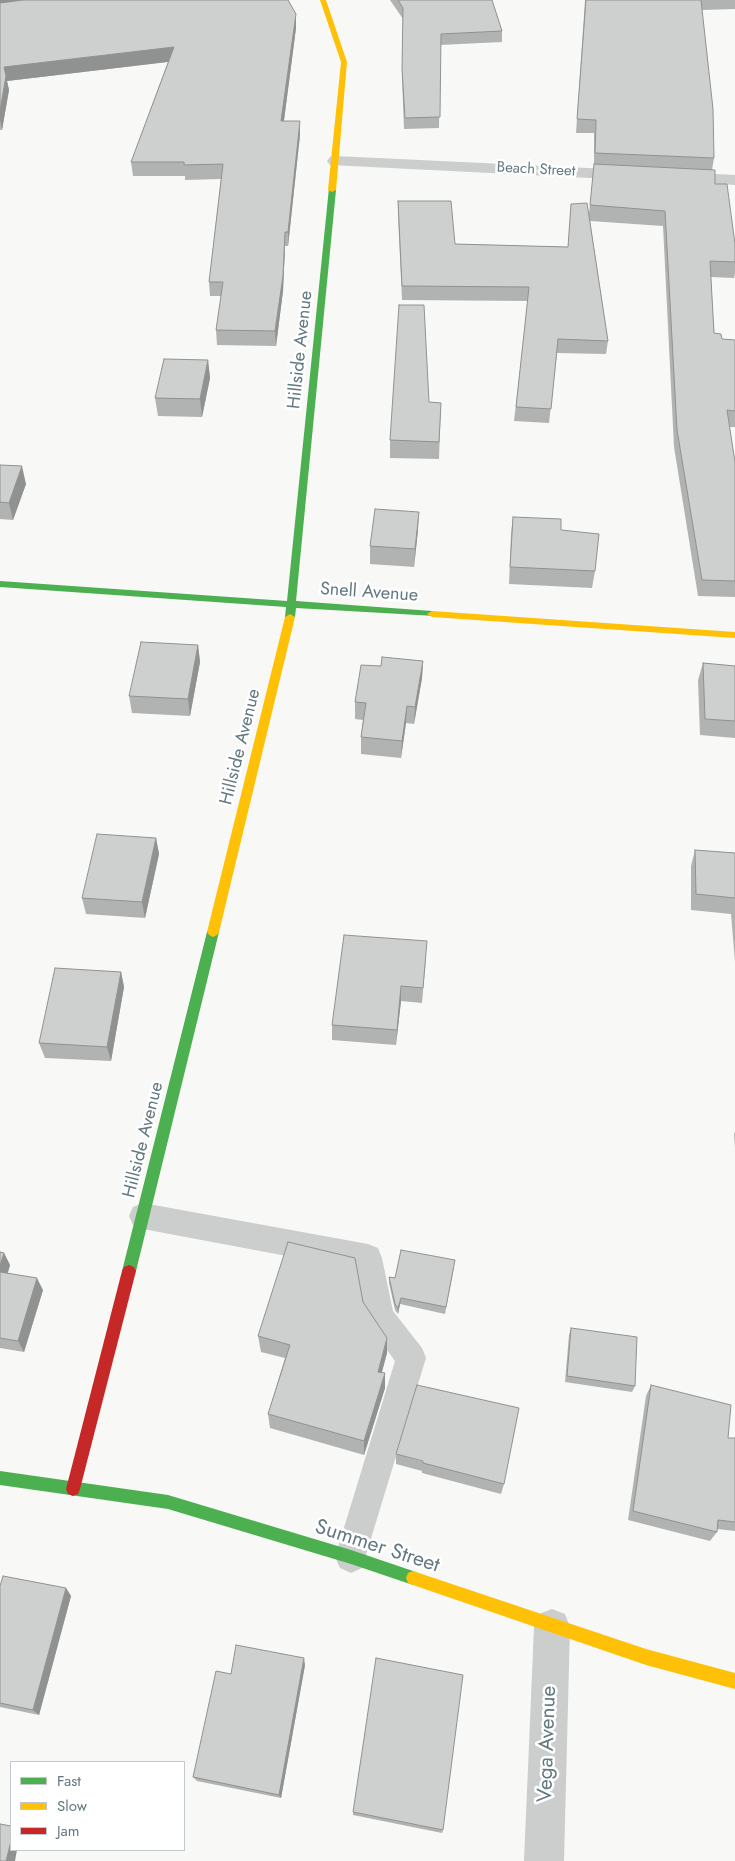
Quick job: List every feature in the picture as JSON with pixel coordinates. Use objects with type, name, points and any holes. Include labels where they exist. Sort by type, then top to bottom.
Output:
[{"type":"street","name":"Hillside Avenue","points":[[73,1489],[143,1216],[293,606],[344,62],[323,0]]},
{"type":"street","name":"Beach Street","points":[[336,161],[645,175]]},
{"type":"street","points":[[665,176],[735,180]]},
{"type":"street","name":"Snell Avenue","points":[[0,584],[293,606],[735,635]]},
{"type":"street","name":"Summer Street","points":[[0,1478],[168,1502],[350,1557],[552,1627],[646,1657],[735,1681]]},
{"type":"street","name":"Vega Avenue","points":[[544,1861],[552,1627]]},
{"type":"lane","points":[[143,1216],[368,1258],[380,1317],[412,1358],[350,1557]]},
{"type":"building","points":[[23,0],[288,0],[296,14],[281,121],[300,121],[288,232],[285,232],[283,276],[275,331],[216,330],[223,282],[209,282],[223,164],[184,165],[184,162],[131,162],[174,47],[4,67],[6,76],[0,111],[0,3]]},
{"type":"building","points":[[398,0],[492,0],[502,31],[441,34],[440,117],[405,118],[402,69],[403,8]]},
{"type":"building","points":[[586,0],[701,0],[713,109],[714,158],[595,153],[596,120],[577,119]]},
{"type":"building","points":[[594,164],[715,170],[715,184],[727,184],[735,244],[735,262],[710,261],[714,333],[721,334],[722,339],[735,340],[735,411],[727,410],[735,462],[735,581],[702,580],[677,430],[665,211],[590,205]]},
{"type":"building","points":[[398,201],[451,201],[455,244],[568,247],[571,204],[587,203],[608,341],[558,339],[551,409],[516,407],[529,287],[402,286]]},
{"type":"building","points":[[399,305],[424,305],[429,402],[441,403],[439,442],[390,440]]},
{"type":"building","points":[[164,359],[208,360],[200,399],[155,398]]},
{"type":"building","points":[[0,465],[22,466],[9,503],[0,502]]},
{"type":"building","points":[[375,509],[419,512],[415,549],[370,546]]},
{"type":"building","points":[[513,517],[561,519],[561,530],[599,534],[595,571],[510,567]]},
{"type":"building","points":[[141,642],[198,645],[188,699],[129,696]]},
{"type":"building","points":[[382,657],[423,661],[415,707],[407,706],[402,741],[361,737],[366,703],[355,702],[361,665],[381,666]]},
{"type":"building","points":[[703,663],[735,666],[735,721],[705,719]]},
{"type":"building","points":[[97,834],[156,838],[142,902],[82,898]]},
{"type":"building","points":[[695,850],[735,853],[735,898],[696,894]]},
{"type":"building","points":[[344,935],[427,941],[423,988],[401,986],[397,1030],[332,1025]]},
{"type":"building","points":[[55,968],[121,972],[107,1047],[39,1043]]},
{"type":"building","points":[[288,1242],[355,1258],[363,1302],[387,1338],[378,1372],[385,1373],[364,1441],[268,1414],[290,1345],[258,1336]]},
{"type":"building","points":[[401,1250],[455,1260],[446,1307],[401,1298],[398,1308],[395,1304],[389,1277],[395,1278]]},
{"type":"building","points":[[0,1252],[4,1253],[0,1266]]},
{"type":"building","points":[[0,1272],[37,1278],[18,1341],[0,1338]]},
{"type":"building","points":[[571,1328],[637,1337],[635,1386],[567,1376]]},
{"type":"building","points":[[417,1385],[519,1408],[504,1484],[396,1454]]},
{"type":"building","points":[[651,1385],[731,1405],[728,1438],[735,1438],[735,1522],[718,1520],[717,1532],[633,1511]]},
{"type":"building","points":[[3,1576],[66,1588],[33,1710],[0,1703],[0,1586]]},
{"type":"building","points":[[236,1645],[304,1658],[279,1795],[193,1777],[216,1671],[231,1674]]},
{"type":"building","points":[[376,1658],[463,1675],[443,1830],[353,1812]]},
{"type":"building","points":[[0,1824],[10,1826],[10,1845],[6,1861],[0,1861]]},
{"type":"traffic: fast","points":[[290,617],[332,190]]},
{"type":"traffic: fast","points":[[0,584],[432,614]]},
{"type":"traffic: fast","points":[[129,1271],[213,932]]},
{"type":"traffic: fast","points":[[0,1478],[168,1502],[351,1557],[413,1578]]},
{"type":"traffic: slow","points":[[323,0],[344,62],[332,190]]},
{"type":"traffic: slow","points":[[432,614],[735,635]]},
{"type":"traffic: slow","points":[[213,932],[290,617]]},
{"type":"traffic: slow","points":[[413,1578],[646,1657],[735,1681]]},
{"type":"traffic: jam","points":[[73,1489],[129,1271]]}]
